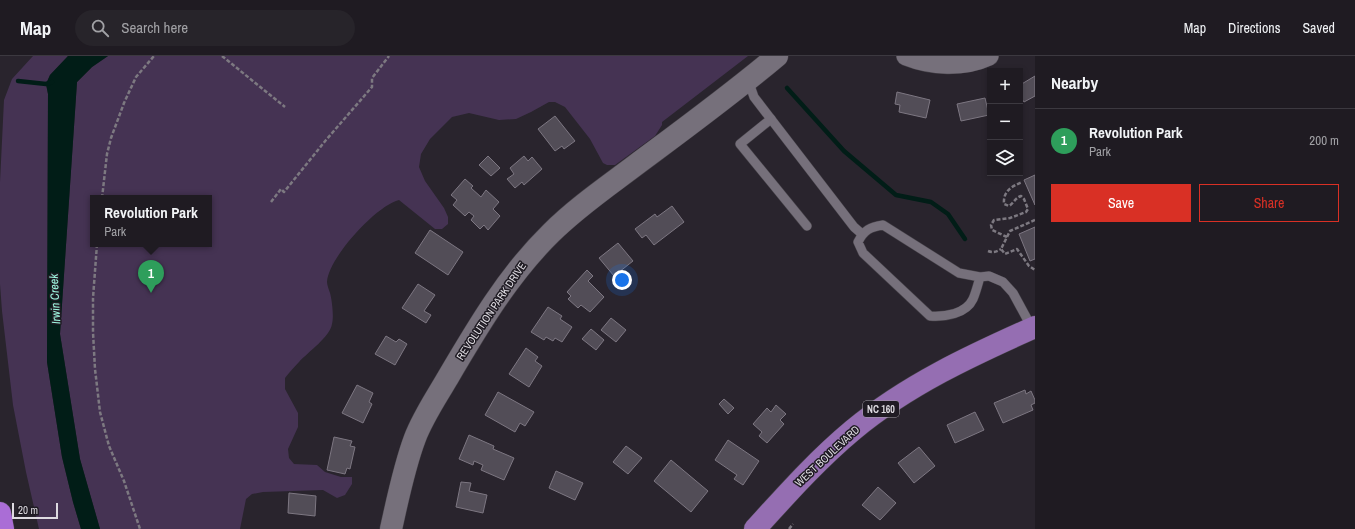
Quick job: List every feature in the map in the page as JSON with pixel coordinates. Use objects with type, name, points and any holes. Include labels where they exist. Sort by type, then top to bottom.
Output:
[{"type":"highway","points":[[0,513],[3,529]]},
{"type":"main road","name":"WEST BOULEVARD","points":[[755,529],[818,461],[854,429],[932,377],[978,353],[1033,328]]},
{"type":"street","name":"REVOLUTION PARK DRIVE","points":[[391,529],[405,467],[416,436],[425,418],[465,349],[502,292],[525,261],[551,233],[596,195],[748,80],[777,56]]},
{"type":"street","points":[[906,56],[919,61],[943,64],[964,63],[989,56]]},
{"type":"lane","points":[[748,80],[754,97],[854,227],[862,234]]},
{"type":"lane","points":[[771,119],[740,144],[807,226]]},
{"type":"lane","points":[[980,277],[973,300],[964,310],[941,317],[930,316],[864,253],[858,242],[862,234],[870,227],[883,225],[960,273],[980,277],[989,276],[1003,282],[1013,293],[1033,328]]},
{"type":"path","points":[[102,195],[107,154],[111,138],[136,76],[154,56]]},
{"type":"path","points":[[222,56],[285,107]]},
{"type":"path","points":[[271,202],[281,189],[284,192],[372,87],[372,78],[389,56]]},
{"type":"path","points":[[1007,237],[992,230],[991,225],[994,220],[1010,218],[1026,212],[1028,209],[1024,199],[1021,196],[1016,198],[1009,206],[1004,204],[1004,198],[1007,190],[1022,182]]},
{"type":"path","points":[[988,251],[992,252],[1001,249],[1010,231],[1035,220]]},
{"type":"path","points":[[97,247],[93,332],[95,369],[100,412],[109,446],[126,486],[140,529]]},
{"type":"path","points":[[1001,249],[1004,254],[1017,249],[1029,266],[1035,270]]},
{"type":"path","points":[[789,529],[793,524]]},
{"type":"shaded area","points":[[33,56],[68,56],[50,75],[46,84],[48,94],[47,362],[62,457],[81,529],[39,529],[13,405],[2,311],[0,284],[0,182],[4,100],[12,79]]},
{"type":"shaded area","points":[[108,56],[748,56],[662,122],[662,125],[655,136],[615,165],[607,165],[603,163],[590,139],[565,107],[555,102],[549,102],[516,119],[499,120],[469,113],[452,117],[430,139],[421,154],[419,167],[425,181],[444,208],[448,217],[448,224],[442,229],[435,229],[399,200],[390,204],[367,222],[344,247],[329,272],[327,283],[331,296],[333,313],[333,321],[330,329],[323,339],[285,378],[285,389],[298,413],[298,427],[288,449],[289,458],[294,464],[317,465],[325,472],[341,477],[352,477],[352,484],[345,495],[337,498],[323,490],[263,492],[252,494],[246,499],[240,529],[100,529],[80,459],[60,334],[77,82],[92,67]]},
{"type":"water","name":"Irwin Creek","points":[[68,56],[108,56],[92,67],[77,82],[60,334],[80,459],[100,529],[81,529],[62,457],[47,362],[48,94],[46,84],[50,75]]},
{"type":"building","points":[[1035,76],[1035,96],[1024,102],[1023,100],[1023,83]]},
{"type":"building","points":[[897,92],[930,100],[926,118],[899,112],[900,105],[895,104]]},
{"type":"building","points":[[985,98],[987,115],[961,121],[957,104]]},
{"type":"building","points":[[555,116],[575,141],[564,149],[562,146],[555,151],[538,129]]},
{"type":"building","points":[[488,156],[500,168],[491,176],[479,165]]},
{"type":"building","points":[[524,156],[528,161],[532,157],[542,169],[524,185],[522,182],[515,188],[507,179],[514,174],[510,168]]},
{"type":"building","points":[[1035,175],[1035,205],[1024,180]]},
{"type":"building","points":[[465,179],[473,186],[471,188],[481,197],[486,190],[499,202],[493,209],[500,216],[488,230],[484,225],[480,229],[471,220],[474,216],[469,212],[465,216],[453,205],[457,200],[451,195]]},
{"type":"building","points":[[672,206],[684,222],[654,245],[646,235],[642,238],[635,229],[655,214],[657,217]]},
{"type":"building","points":[[1035,227],[1035,259],[1030,261],[1019,234]]},
{"type":"building","points":[[430,230],[463,252],[448,275],[415,253]]},
{"type":"building","points":[[618,243],[633,261],[614,276],[599,258]]},
{"type":"building","points":[[587,270],[593,276],[588,281],[604,297],[590,312],[581,305],[578,308],[568,299],[571,296],[567,292]]},
{"type":"building","points":[[418,284],[435,295],[424,311],[431,315],[426,323],[402,308]]},
{"type":"building","points":[[548,307],[562,316],[560,319],[572,327],[562,342],[555,338],[553,341],[546,337],[544,340],[531,332]]},
{"type":"building","points":[[611,318],[626,330],[616,342],[601,330]]},
{"type":"building","points":[[591,329],[604,340],[596,350],[582,339]]},
{"type":"building","points":[[386,336],[396,342],[399,339],[407,344],[395,365],[375,354]]},
{"type":"building","points":[[526,348],[538,357],[535,361],[542,366],[529,387],[509,374]]},
{"type":"building","points":[[357,385],[373,393],[369,402],[372,404],[363,423],[342,413]]},
{"type":"building","points":[[1025,390],[1026,394],[1031,391],[1035,400],[1035,403],[1031,405],[1033,410],[1003,423],[994,403]]},
{"type":"building","points":[[498,392],[534,412],[525,426],[520,423],[515,432],[485,415]]},
{"type":"building","points":[[724,399],[734,408],[728,414],[719,404]]},
{"type":"building","points":[[776,405],[786,414],[780,420],[784,424],[767,443],[759,436],[762,432],[753,424],[767,408],[771,412]]},
{"type":"building","points":[[975,412],[984,430],[955,443],[947,425]]},
{"type":"building","points":[[469,435],[494,446],[493,449],[514,458],[504,480],[481,470],[483,465],[474,461],[473,465],[459,459]]},
{"type":"building","points":[[334,437],[352,441],[350,446],[355,447],[350,469],[347,468],[345,474],[327,470]]},
{"type":"building","points":[[728,440],[759,461],[743,485],[734,479],[737,475],[715,460]]},
{"type":"building","points":[[626,446],[642,458],[628,474],[613,462]]},
{"type":"building","points":[[919,447],[935,466],[914,483],[898,463]]},
{"type":"building","points":[[671,460],[708,491],[691,512],[654,481]]},
{"type":"building","points":[[556,471],[583,483],[575,500],[549,488]]},
{"type":"building","points":[[461,482],[471,483],[469,491],[487,495],[483,513],[456,507]]},
{"type":"building","points":[[878,487],[896,503],[880,520],[862,505]]},
{"type":"building","points":[[289,493],[316,496],[315,516],[288,513]]},
{"type":"waterway","points":[[18,81],[46,84],[52,82]]},
{"type":"waterway","points":[[787,88],[844,151],[896,195],[931,202],[948,214],[965,239]]},
{"type":"place","name":"Revolution Park","points":[[151,293]]}]
